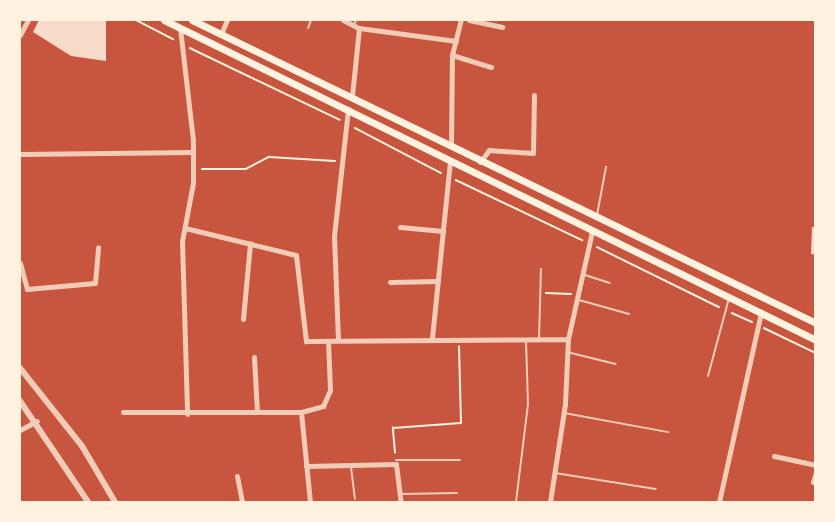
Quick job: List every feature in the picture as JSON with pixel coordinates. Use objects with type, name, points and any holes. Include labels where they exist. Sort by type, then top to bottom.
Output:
[{"type":"main road","points":[[164,20],[348,108],[592,232],[816,340]]},
{"type":"main road","points":[[192,20],[352,96],[480,162],[816,323]]},
{"type":"street","points":[[20,35],[28,20]]},
{"type":"street","points":[[221,34],[227,20]]},
{"type":"street","points":[[344,20],[356,24],[456,40]]},
{"type":"street","points":[[451,146],[452,55],[461,20]]},
{"type":"street","points":[[469,20],[502,27]]},
{"type":"street","points":[[352,96],[356,24]]},
{"type":"street","points":[[180,28],[193,152],[185,228],[187,414]]},
{"type":"street","points":[[452,55],[491,67]]},
{"type":"street","points":[[480,162],[489,150],[533,153],[534,95]]},
{"type":"street","points":[[338,340],[334,236],[339,161],[348,108]]},
{"type":"street","points":[[20,154],[193,152]]},
{"type":"street","points":[[432,338],[450,160]]},
{"type":"street","points":[[400,227],[443,231]]},
{"type":"street","points":[[185,228],[296,255],[306,341],[432,338],[459,340],[568,339]]},
{"type":"street","points":[[550,502],[564,413],[568,339],[592,232]]},
{"type":"street","points":[[243,319],[250,243]]},
{"type":"street","points":[[20,263],[27,289],[95,283],[98,247]]},
{"type":"street","points":[[390,282],[438,281]]},
{"type":"street","points":[[719,502],[761,312]]},
{"type":"street","points":[[123,412],[187,414],[301,411],[328,402],[328,341]]},
{"type":"street","points":[[254,357],[256,412]]},
{"type":"street","points":[[20,368],[82,446],[115,502]]},
{"type":"street","points":[[20,401],[37,421],[88,502]]},
{"type":"street","points":[[301,411],[310,502]]},
{"type":"street","points":[[20,430],[37,421]]},
{"type":"street","points":[[774,456],[816,465]]},
{"type":"street","points":[[306,466],[351,467],[396,462],[401,502]]},
{"type":"street","points":[[813,482],[816,472]]},
{"type":"street","points":[[237,476],[242,502]]},
{"type":"lane","points":[[308,28],[311,20]]},
{"type":"lane","points":[[596,218],[606,167]]},
{"type":"lane","points":[[539,339],[541,269]]},
{"type":"lane","points":[[582,274],[610,283]]},
{"type":"lane","points":[[577,296],[629,314]]},
{"type":"lane","points":[[708,375],[729,298]]},
{"type":"lane","points":[[516,502],[528,404],[526,339]]},
{"type":"lane","points":[[567,352],[616,364]]},
{"type":"lane","points":[[564,413],[668,432]]},
{"type":"lane","points":[[396,462],[460,460]]},
{"type":"lane","points":[[351,467],[354,499]]},
{"type":"lane","points":[[555,473],[656,489]]},
{"type":"lane","points":[[400,494],[457,493]]},
{"type":"path","points":[[136,20],[346,123],[449,177],[816,353]]},
{"type":"path","points":[[193,169],[246,169],[269,157],[339,161]]},
{"type":"path","points":[[540,293],[577,296]]},
{"type":"path","points":[[396,462],[393,428],[461,423],[459,340]]},
{"type":"building","points":[[39,20],[106,20],[106,61],[71,56],[33,32]]},
{"type":"building","points":[[812,227],[816,227],[816,255],[811,254]]}]
